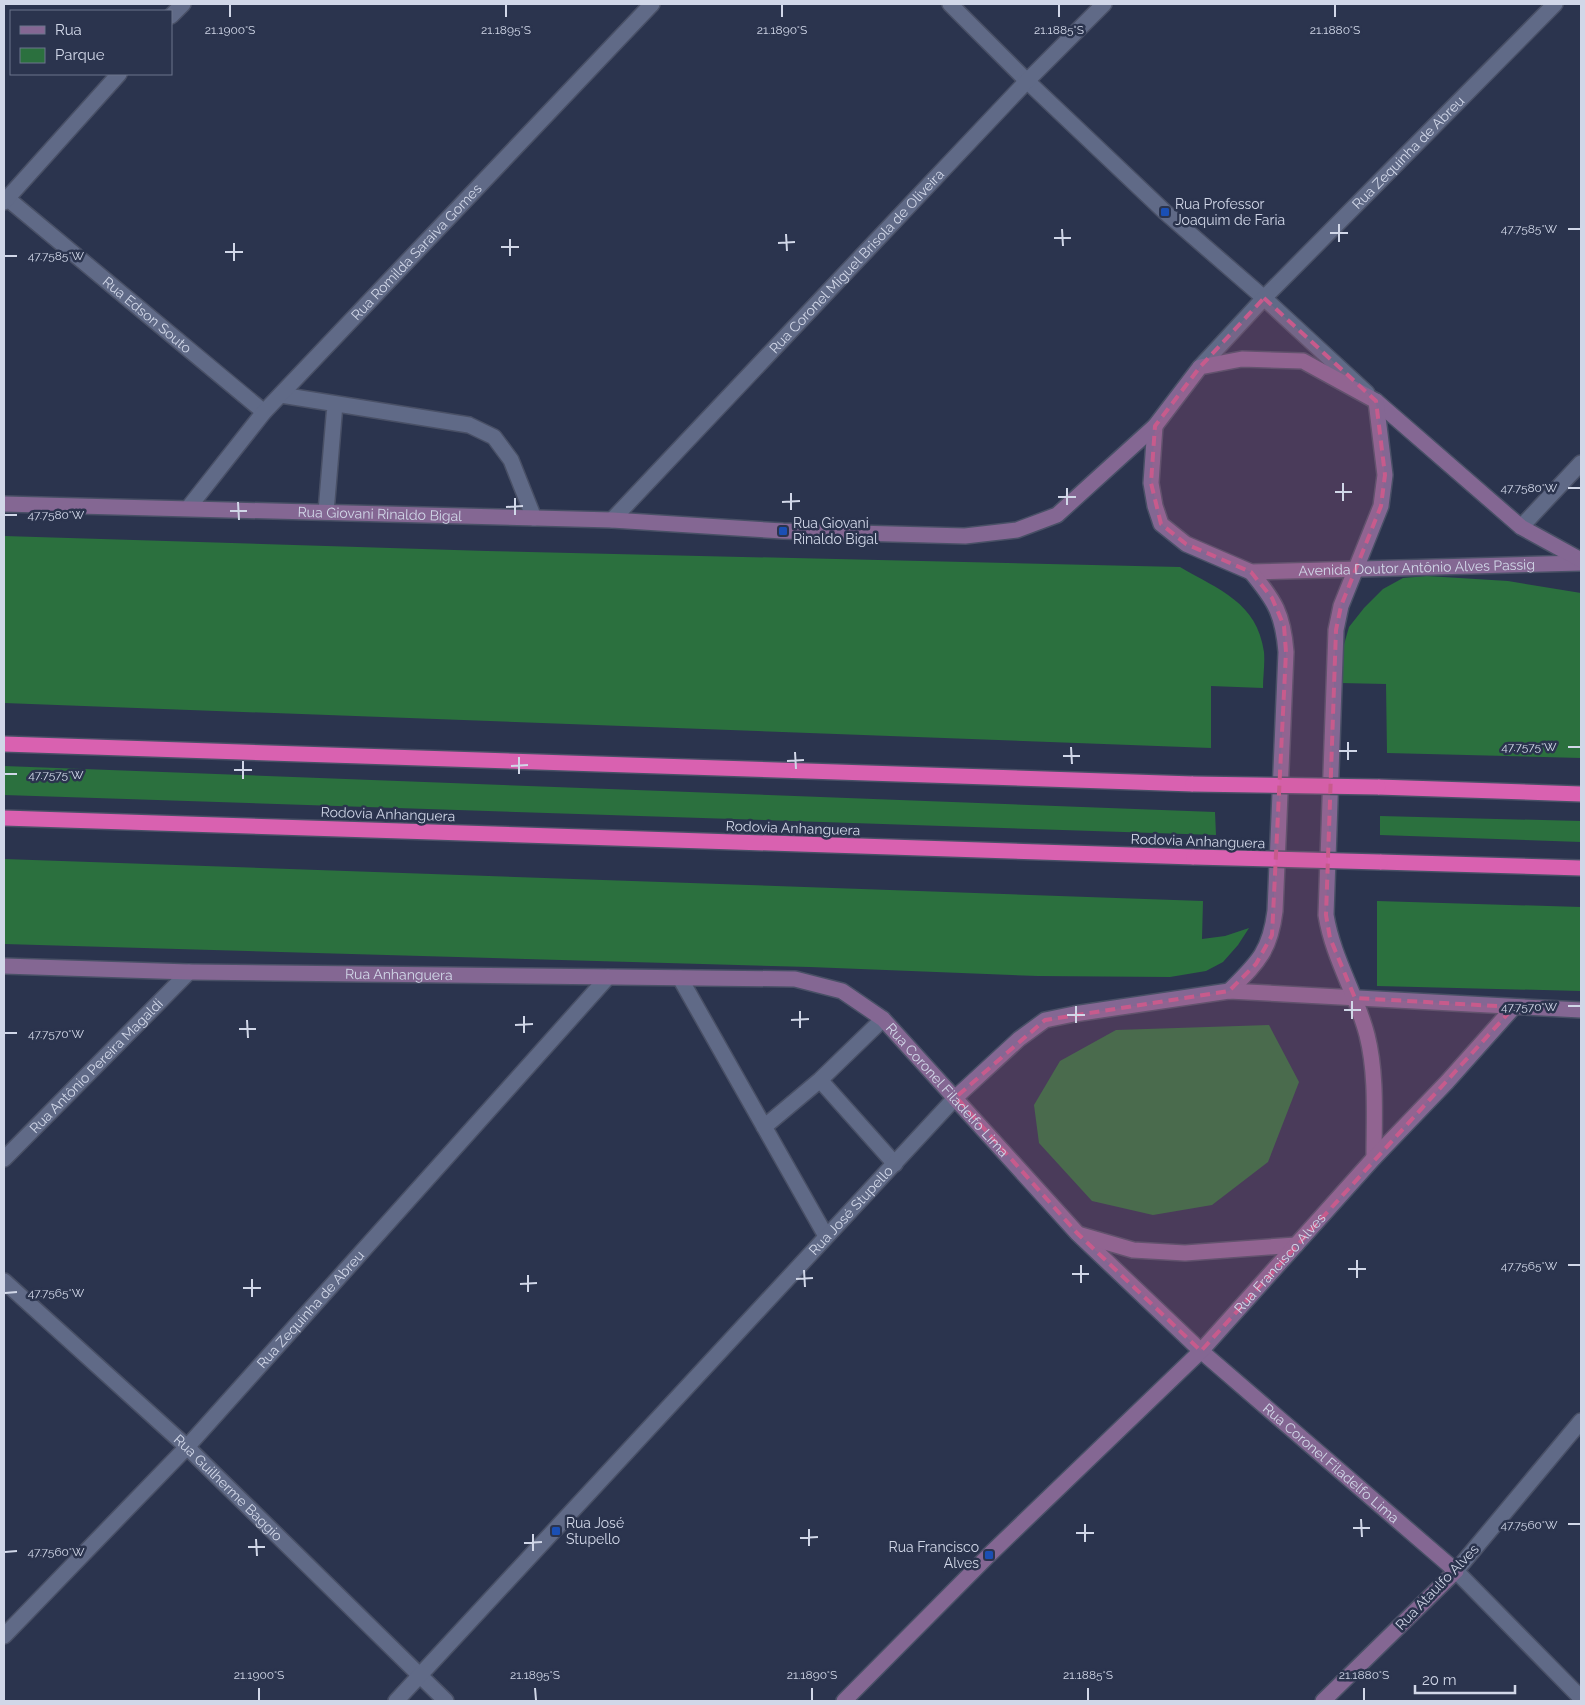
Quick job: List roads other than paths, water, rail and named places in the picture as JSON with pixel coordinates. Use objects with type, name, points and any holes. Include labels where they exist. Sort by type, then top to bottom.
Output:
[{"type":"highway","points":[[4,744],[1192,784],[1378,787],[1581,794]]},
{"type":"highway","name":"Rodovia Anhanguera","points":[[4,818],[1581,868]]},
{"type":"street","name":"Rua Romilda Saraiva Gomes","points":[[189,507],[264,412],[652,4]]},
{"type":"street","points":[[950,4],[1027,81],[1165,212],[1264,298],[1376,401],[1521,527],[1581,562]]},
{"type":"street","name":"Rua Coronel Miguel Brisola de Oliveira","points":[[612,520],[1027,81],[1104,4]]},
{"type":"street","name":"Rua Zequinha de Abreu","points":[[965,536],[1017,530],[1058,515],[1155,426],[1200,368],[1264,298],[1555,4]]},
{"type":"street","points":[[6,200],[118,75]]},
{"type":"street","name":"Rua Edson Souto","points":[[6,200],[264,412]]},
{"type":"street","points":[[1200,368],[1242,359],[1303,361],[1376,401]]},
{"type":"street","points":[[281,395],[469,425],[494,437],[511,460],[534,518]]},
{"type":"street","points":[[1374,1158],[1375,1087],[1367,1037],[1356,998],[1339,966],[1330,938],[1326,915],[1336,630],[1341,606],[1380,506],[1385,475],[1376,401]]},
{"type":"street","points":[[326,512],[335,404]]},
{"type":"street","points":[[1155,426],[1151,483],[1154,506],[1161,524],[1186,544],[1251,572],[1272,598],[1284,626],[1286,652],[1276,911],[1272,935],[1256,964],[1229,991]]},
{"type":"street","points":[[1521,527],[1581,463]]},
{"type":"street","name":"Rua Giovani Rinaldo Bigal","points":[[4,504],[189,507],[612,520],[783,531],[965,536]]},
{"type":"street","name":"Avenida Doutor Antônio Alves Passig","points":[[1251,572],[1581,562]]},
{"type":"street","name":"Rua Anhanguera","points":[[4,966],[189,972],[795,979]]},
{"type":"street","name":"Rua Antônio Pereira Magaldi","points":[[4,1159],[189,972]]},
{"type":"street","name":"Rua Zequinha de Abreu","points":[[4,1636],[187,1447],[608,977]]},
{"type":"street","points":[[680,978],[826,1236]]},
{"type":"street","name":"Rua Coronel Filadelfo Lima","points":[[795,979],[842,991],[883,1019],[956,1097],[1077,1233],[1201,1352],[1456,1571],[1581,1698]]},
{"type":"street","points":[[1229,991],[1581,1010]]},
{"type":"street","name":"Rua José Stupello","points":[[396,1701],[956,1097],[1019,1038],[1045,1020],[1229,991]]},
{"type":"street","name":"Rua Francisco Alves","points":[[844,1701],[989,1555],[1201,1352],[1374,1158],[1447,1082],[1514,1007]]},
{"type":"street","points":[[764,1128],[820,1080],[883,1019]]},
{"type":"street","points":[[820,1080],[895,1164]]},
{"type":"street","points":[[1077,1233],[1133,1250],[1185,1253],[1296,1245]]},
{"type":"street","name":"Rua Guilherme Baggio","points":[[4,1281],[187,1447],[446,1701]]},
{"type":"street","name":"Rua Ataulfo Alves","points":[[1323,1701],[1456,1571],[1581,1421]]},
{"type":"place","name":"Rua Professor Joaquim de Faria","points":[[1165,212]]},
{"type":"place","name":"Rua Giovani Rinaldo Bigal","points":[[783,531]]},
{"type":"place","name":"Rua José Stupello","points":[[556,1531]]},
{"type":"place","name":"Rua Francisco Alves","points":[[989,1555]]}]
